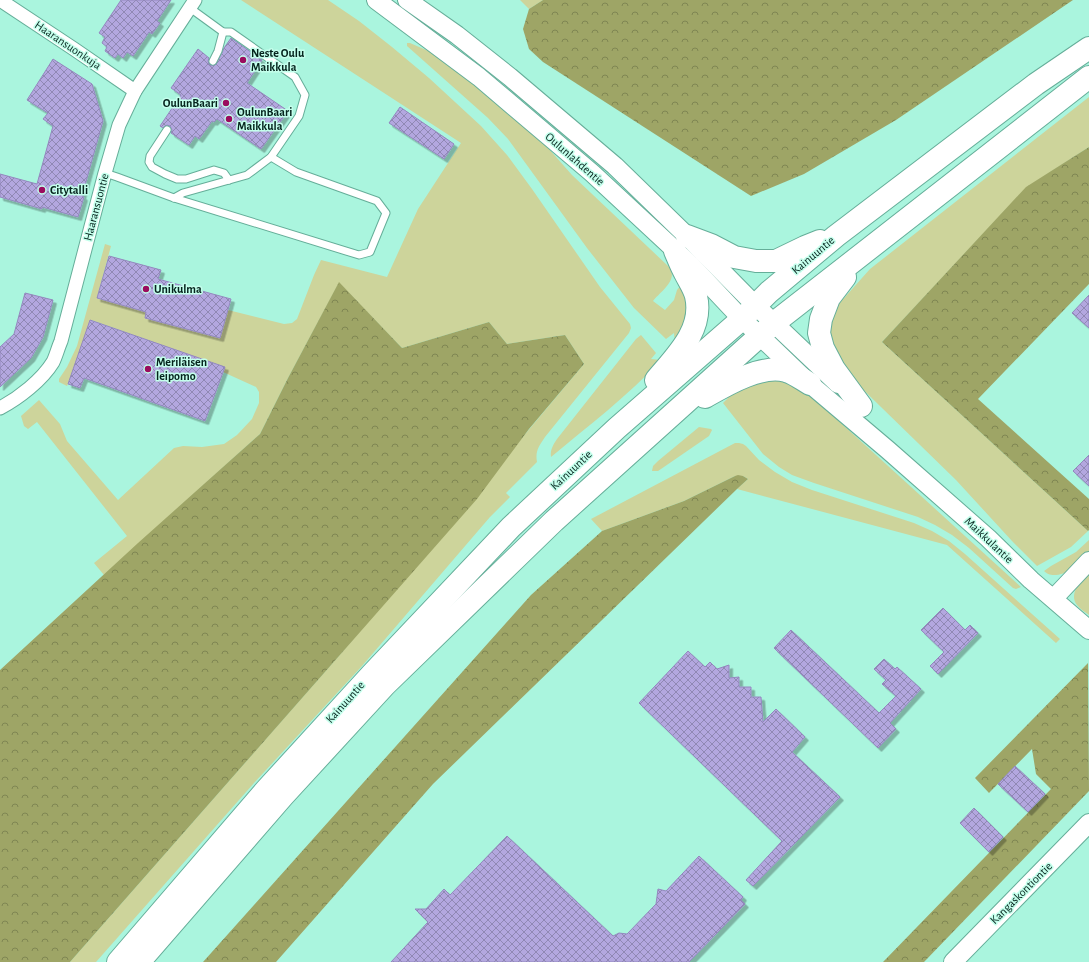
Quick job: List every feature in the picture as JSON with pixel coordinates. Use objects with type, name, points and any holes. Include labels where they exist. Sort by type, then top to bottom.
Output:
[{"type":"highway","name":"Kainuuntie","points":[[118,962],[266,790],[510,527],[617,428],[749,312],[769,292],[836,236],[1036,84],[1089,48]]},
{"type":"highway","name":"Kainuuntie","points":[[139,962],[283,796],[385,685],[554,521],[767,329],[1089,77]]},
{"type":"highway","points":[[617,428],[686,343],[696,322],[696,294],[685,274],[681,243],[711,245],[734,257],[756,261],[776,261],[805,247],[836,236]]},
{"type":"highway","points":[[861,254],[829,298],[821,319],[819,333],[823,348],[834,369],[861,406]]},
{"type":"highway","points":[[672,415],[730,383],[750,375],[769,370],[787,371],[810,384]]},
{"type":"main road","name":"Oulunlahdentie","points":[[376,0],[479,77],[592,173],[681,243]]},
{"type":"main road","name":"Oulunlahdentie","points":[[407,0],[457,35],[510,77],[615,166],[681,243],[767,329]]},
{"type":"main road","name":"Maikkulantie","points":[[767,329],[810,384],[988,538],[1032,580],[1089,630]]},
{"type":"main road","name":"Maikkulantie","points":[[767,329],[861,406],[888,450]]},
{"type":"main road","points":[[1054,598],[1089,561]]},
{"type":"main road","name":"Kangaskontiontie","points":[[953,962],[1089,823]]},
{"type":"street","name":"Haaransuonkuja","points":[[0,0],[135,91]]},
{"type":"street","name":"Haaransuontie","points":[[0,408],[23,394],[39,379],[52,362],[61,341],[119,125],[135,91],[193,4]]},
{"type":"lane","points":[[174,198],[183,193],[247,175],[271,157],[299,116],[305,95],[295,77],[231,32],[223,32],[193,4]]},
{"type":"lane","points":[[213,60],[218,51],[223,32]]},
{"type":"lane","points":[[167,130],[150,156],[149,162],[152,167],[177,179],[186,179],[214,170],[224,173],[229,180]]},
{"type":"lane","points":[[105,173],[117,176],[174,198],[359,256],[370,252],[386,213],[377,201],[296,172],[271,157]]},
{"type":"green space","points":[[241,0],[328,0],[359,21],[429,78],[481,126],[507,155],[600,287],[630,324],[631,328],[629,333],[545,437],[537,452],[537,462],[506,493],[510,497],[490,517],[362,666],[254,783],[96,962],[70,962],[338,657],[584,364],[565,335],[507,344],[489,322],[402,348],[339,283],[260,434],[104,575],[94,563],[127,536],[37,422],[28,429],[24,426],[21,416],[39,400],[60,424],[67,441],[118,500],[174,448],[183,446],[202,447],[224,444],[237,435],[252,419],[259,403],[259,392],[256,387],[223,372],[224,367],[91,320],[67,386],[59,382],[59,379],[67,367],[77,346],[105,244],[111,246],[97,298],[146,312],[145,318],[220,338],[228,310],[284,324],[292,323],[297,319],[321,260],[387,277],[418,209],[461,143]]},
{"type":"green space","points":[[520,0],[543,0],[529,9]]},
{"type":"green space","points":[[543,0],[1073,0],[896,120],[804,174],[751,196],[543,62],[529,49],[523,29],[529,9]]},
{"type":"green space","points":[[407,43],[433,53],[489,94],[541,140],[572,175],[668,266],[672,274],[671,279],[653,301],[665,310],[674,300],[677,290],[681,285],[689,311],[675,344],[674,333],[666,339],[634,308],[587,248],[508,139],[488,118],[407,46]]},
{"type":"green space","points":[[1089,97],[1089,147],[1026,188],[882,342],[1088,531],[1071,547],[1037,566],[956,480],[844,371],[829,335],[830,324],[837,306],[870,269]]},
{"type":"green space","points":[[1089,147],[1089,284],[978,399],[1089,499],[1088,531],[882,342],[1026,187]]},
{"type":"green space","points":[[339,282],[402,348],[489,322],[507,344],[565,335],[584,364],[529,429],[477,499],[70,962],[0,962],[0,670],[138,543],[260,434]]},
{"type":"green space","points":[[641,335],[656,353],[651,359],[661,360],[621,398],[551,457],[552,448],[557,439],[636,339]]},
{"type":"green space","points":[[778,378],[796,385],[820,404],[1021,587],[1016,589],[1013,588],[969,548],[952,535],[935,525],[918,517],[792,475],[763,454],[723,403],[728,398],[719,397],[725,392]]},
{"type":"green space","points":[[699,427],[711,429],[712,430],[709,436],[658,471],[652,471],[653,466],[658,461]]},
{"type":"green space","points":[[735,443],[746,446],[759,460],[792,482],[812,490],[914,523],[949,541],[1060,639],[1056,643],[947,545],[737,489],[748,479],[743,476],[735,476],[684,501],[602,531],[591,519]]},
{"type":"green space","points":[[738,475],[748,479],[433,784],[276,962],[203,962],[531,595],[602,531],[684,501]]},
{"type":"green space","points":[[1089,540],[1089,551],[1070,570],[1056,575],[1044,571],[1076,552]]},
{"type":"green space","points":[[1089,571],[1089,615],[1077,605],[1074,596],[1077,587]]},
{"type":"green space","points":[[1088,663],[1089,791],[924,962],[883,962],[1051,789],[1036,774],[1032,749],[989,793],[975,778]]},
{"type":"building","points":[[121,0],[171,0],[157,21],[160,23],[152,34],[149,32],[133,56],[127,52],[123,58],[118,54],[115,58],[105,51],[107,47],[102,43],[105,37],[99,33]]},
{"type":"building","name":"OulunBaari","points":[[231,38],[262,60],[247,83],[288,111],[261,149],[217,119],[214,122],[212,121],[199,139],[195,136],[189,145],[171,133],[172,130],[170,126],[167,125],[163,128],[160,126],[181,95],[171,88],[198,49],[209,58],[208,61],[211,66],[215,65]]},
{"type":"building","points":[[53,59],[92,84],[103,121],[82,196],[84,197],[78,217],[0,197],[0,174],[37,184],[53,126],[43,119],[48,113],[27,100]]},
{"type":"building","points":[[400,107],[454,144],[444,159],[389,123]]},
{"type":"building","name":"Unikulma","points":[[109,256],[161,270],[158,279],[231,299],[220,338],[145,318],[146,312],[97,298]]},
{"type":"building","points":[[25,293],[53,300],[43,337],[31,358],[0,387],[0,347],[14,334]]},
{"type":"building","points":[[1089,295],[1089,328],[1072,313]]},
{"type":"building","name":"Meriläisen leipomo","points":[[90,320],[225,367],[205,421],[84,378],[80,388],[68,384]]},
{"type":"building","points":[[1089,455],[1089,486],[1073,471]]},
{"type":"building","points":[[943,608],[965,630],[970,625],[978,633],[938,674],[930,666],[944,652],[921,630]]},
{"type":"building","points":[[791,630],[879,713],[896,696],[882,684],[886,680],[874,669],[884,659],[895,669],[897,667],[921,689],[890,723],[896,729],[878,748],[774,648]]},
{"type":"building","points":[[688,651],[705,667],[710,662],[717,669],[729,665],[729,678],[739,677],[739,687],[751,687],[751,697],[761,697],[763,722],[776,709],[805,737],[792,752],[840,797],[753,886],[746,880],[782,841],[639,703]]},
{"type":"building","points":[[1015,766],[1045,794],[1028,812],[998,784]]},
{"type":"building","points":[[974,808],[1003,837],[989,852],[960,823]]},
{"type":"building","points":[[507,836],[613,936],[619,933],[627,934],[656,904],[658,889],[666,891],[699,856],[743,897],[741,900],[745,904],[689,962],[391,962],[428,922],[415,909],[426,909],[444,889],[450,895]]},
{"type":"place","name":"Neste Oulu Maikkula","points":[[243,60]]},
{"type":"place","name":"OulunBaari","points":[[226,103]]},
{"type":"place","name":"OulunBaari Maikkula","points":[[229,119]]},
{"type":"place","name":"Citytalli","points":[[42,190]]},
{"type":"place","name":"Unikulma","points":[[146,289]]},
{"type":"place","name":"Meriläisen leipomo","points":[[148,369]]}]
